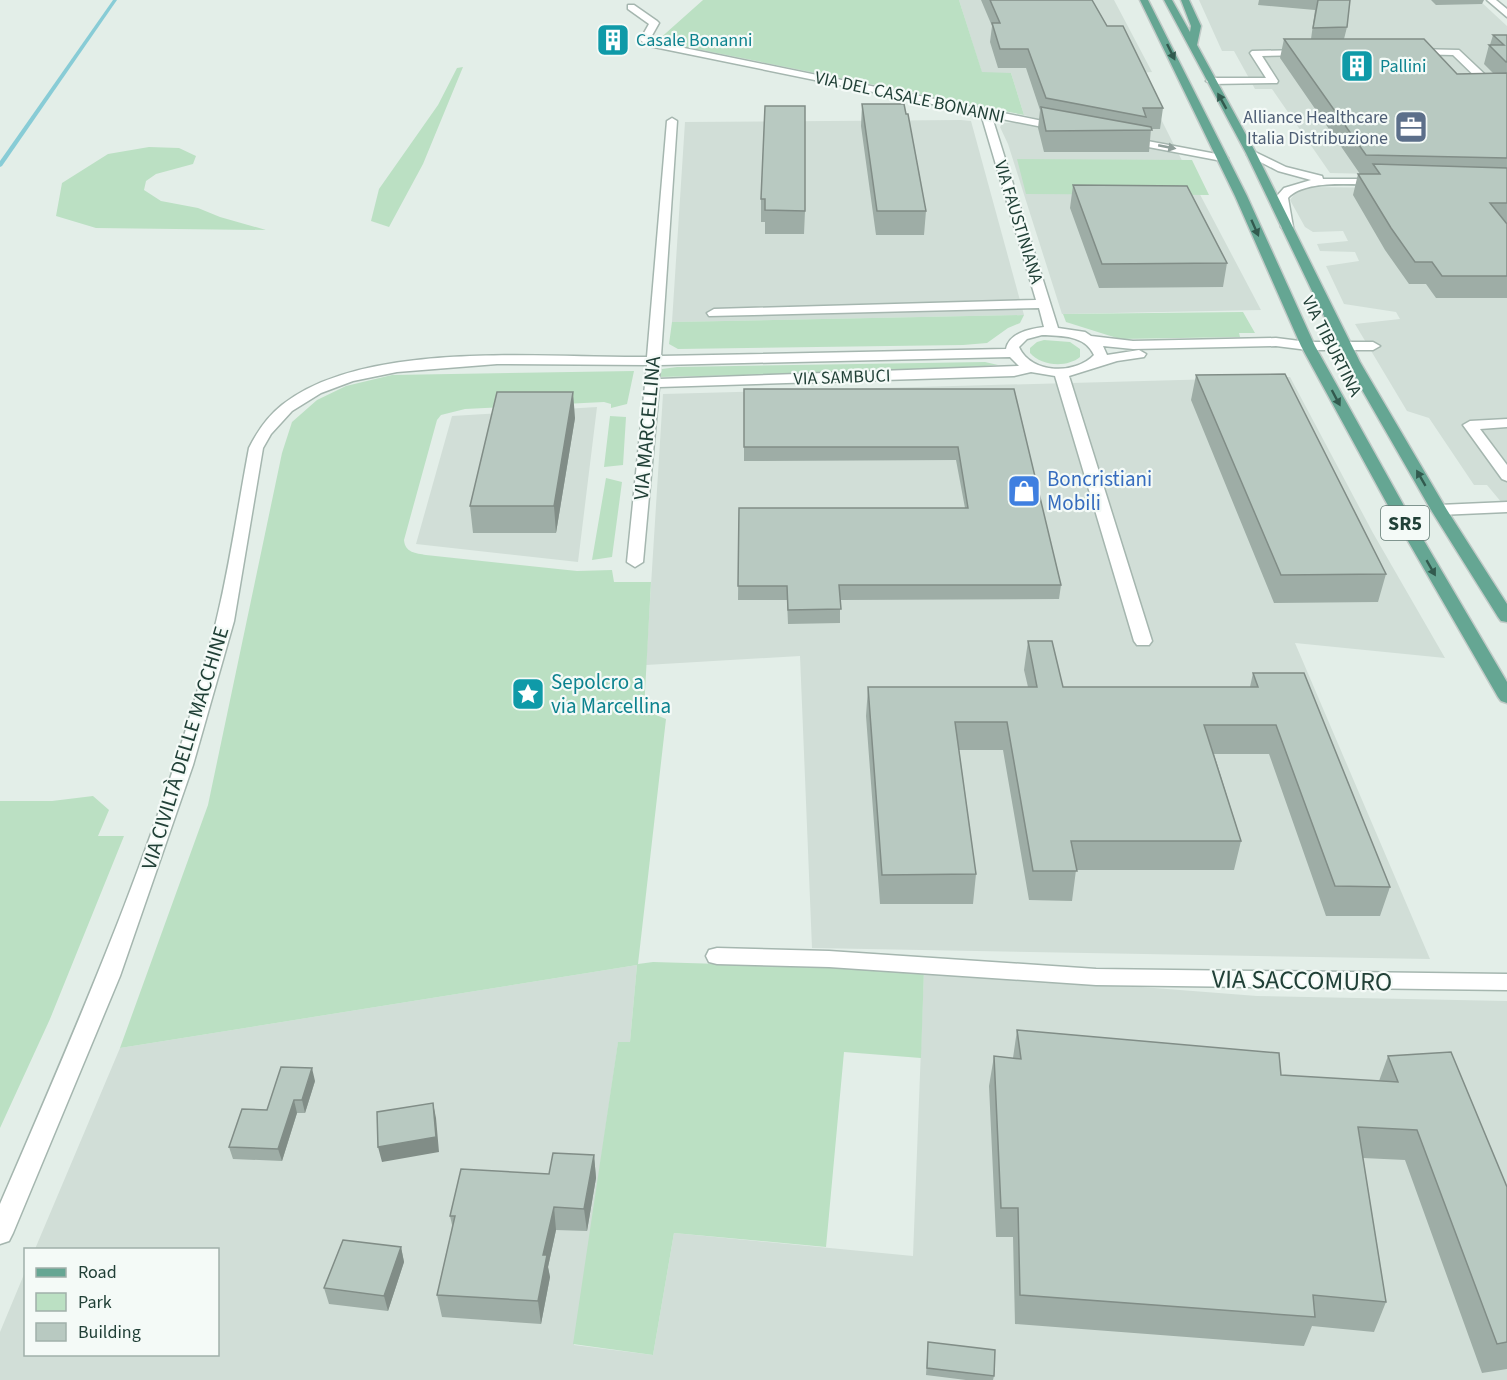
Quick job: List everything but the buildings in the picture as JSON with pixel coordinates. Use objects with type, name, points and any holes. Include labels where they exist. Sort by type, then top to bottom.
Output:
[{"type":"main road","name":"VIA TIBURTINA","points":[[1144,0],[1222,158],[1308,346],[1400,513],[1507,697]]},
{"type":"main road","name":"VIA TIBURTINA","points":[[1168,0],[1251,153],[1346,346],[1439,510],[1507,617]]},
{"type":"main road","points":[[1185,0],[1197,29],[1192,46]]},
{"type":"street","points":[[1491,0],[1507,14]]},
{"type":"street","name":"VIA DEL CASALE BONANNI","points":[[632,7],[654,23],[645,40],[652,44],[1075,130]]},
{"type":"street","points":[[1397,52],[1456,52],[1491,86],[1507,86]]},
{"type":"street","points":[[1211,81],[1274,81],[1255,53],[1315,53]]},
{"type":"street","name":"VIA FAUSTINIANA","points":[[986,113],[1052,331]]},
{"type":"street","name":"VIA MARCELLINA","points":[[635,562],[652,383],[672,122]]},
{"type":"street","points":[[1119,138],[1222,158]]},
{"type":"street","points":[[1251,153],[1270,165],[1295,173],[1346,181]]},
{"type":"street","points":[[1287,227],[1282,197],[1286,191],[1306,184],[1346,181],[1393,182]]},
{"type":"street","points":[[714,313],[1043,304]]},
{"type":"street","points":[[1308,346],[1281,352],[1132,355],[1097,362],[1083,370],[1061,372],[1032,367],[1017,359],[1013,353],[1015,341],[1022,336],[1052,331],[1068,332],[1090,340],[1133,345],[1276,342],[1308,346],[1372,346]]},
{"type":"street","points":[[1090,340],[1100,351],[1097,362]]},
{"type":"street","name":"VIA SAMBUCI","points":[[653,361],[1013,353]]},
{"type":"street","name":"VIA CIVILTÀ DELLE MACCHINE","points":[[0,1233],[102,993],[184,765],[224,630],[240,551],[256,448],[269,426],[292,405],[312,393],[356,376],[388,369],[459,362],[653,361]]},
{"type":"street","name":"VIA SAMBUCI","points":[[652,383],[1014,372],[1032,367]]},
{"type":"street","points":[[1061,372],[1143,641]]},
{"type":"street","points":[[1507,423],[1470,425],[1507,476]]},
{"type":"street","points":[[1439,510],[1507,507]]},
{"type":"street","name":"VIA SACCOMURO","points":[[717,956],[829,959],[1096,976],[1507,982]]},
{"type":"shaded area","points":[[959,0],[1114,0],[1152,72],[1138,73],[1174,145],[1024,115],[1011,73],[982,73]]},
{"type":"shaded area","points":[[1199,0],[1479,0],[1507,26],[1507,177],[1330,173],[1272,89],[1255,89],[1234,51],[1222,51]]},
{"type":"shaded area","points":[[971,121],[1024,315],[672,322],[685,122]]},
{"type":"shaded area","points":[[1018,122],[1177,151],[1261,310],[1062,314],[1008,144],[1000,127],[1003,123]]},
{"type":"shaded area","points":[[1306,187],[1507,189],[1507,509],[1487,485],[1474,485],[1429,418],[1407,411],[1355,324],[1400,319],[1396,312],[1344,304],[1326,266],[1359,261],[1355,252],[1320,251],[1317,244],[1348,241],[1343,231],[1313,232],[1305,227],[1290,200],[1296,192]]},
{"type":"shaded area","points":[[1290,377],[1373,533],[1445,658],[1295,643],[1430,959],[812,948],[800,656],[646,665],[663,394]]},
{"type":"shaded area","points":[[597,407],[578,562],[416,544],[452,416]]},
{"type":"shaded area","points":[[637,965],[630,1042],[618,1043],[574,1345],[653,1355],[674,1233],[913,1256],[924,970],[1257,996],[1507,1001],[1507,1380],[0,1380],[0,1332],[24,1274],[24,1356],[219,1356],[219,1248],[35,1248],[120,1048]]},
{"type":"green space","points":[[703,0],[959,0],[982,72],[1011,73],[1024,115],[657,41]]},
{"type":"green space","points":[[463,67],[423,164],[389,227],[371,221],[379,189],[438,105],[457,68]]},
{"type":"green space","points":[[149,147],[179,148],[196,156],[193,164],[156,174],[146,181],[144,190],[161,201],[198,208],[266,230],[96,228],[56,216],[62,183],[108,154]]},
{"type":"green space","points":[[1017,159],[1192,160],[1209,195],[1026,194]]},
{"type":"green space","points":[[1243,312],[1255,333],[1239,333],[1240,337],[1120,339],[1066,322],[1063,314]]},
{"type":"green space","points":[[1024,315],[1020,323],[1008,328],[987,343],[963,345],[678,349],[669,344],[672,322]]},
{"type":"green space","points":[[1044,340],[1070,342],[1080,349],[1080,357],[1075,361],[1061,364],[1041,361],[1030,353],[1030,348]]},
{"type":"green space","points":[[985,362],[998,365],[917,371],[660,377],[662,369],[677,367]]},
{"type":"green space","points":[[634,371],[627,404],[611,408],[611,404],[604,402],[465,409],[441,415],[437,420],[404,540],[406,548],[426,555],[577,571],[612,570],[614,582],[651,582],[644,710],[666,719],[638,964],[653,962],[924,970],[921,1058],[844,1052],[826,1247],[674,1233],[653,1355],[573,1344],[618,1042],[630,1042],[637,965],[120,1048],[208,805],[282,453],[292,422],[317,400],[346,386],[392,375]]},
{"type":"green space","points":[[610,416],[626,417],[623,465],[604,467]]},
{"type":"green space","points":[[606,478],[622,482],[612,557],[592,560]]},
{"type":"green space","points":[[93,796],[109,810],[98,836],[124,836],[50,1019],[0,1128],[0,801],[52,801]]},
{"type":"waterway","points":[[0,165],[115,0]]},
{"type":"place","name":"Casale Bonanni","points":[[613,40]]},
{"type":"place","name":"Pallini","points":[[1357,66]]},
{"type":"place","name":"Alliance Healthcare Italia Distribuzione","points":[[1411,127]]},
{"type":"place","name":"Boncristiani Mobili","points":[[1024,491]]},
{"type":"place","name":"Sepolcro a via Marcellina","points":[[528,694]]}]
